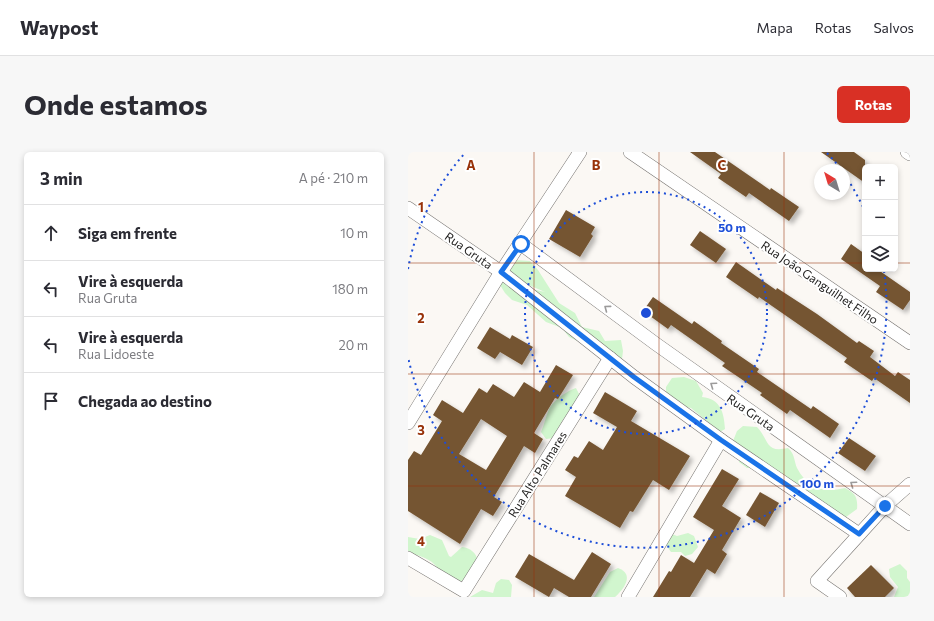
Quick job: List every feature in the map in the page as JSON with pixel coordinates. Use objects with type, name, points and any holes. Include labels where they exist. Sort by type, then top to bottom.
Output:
[{"type":"street","points":[[408,422],[501,272],[521,244],[580,152]]},
{"type":"street","name":"Rua João Ganguilhet Filho","points":[[630,152],[910,343]]},
{"type":"street","name":"Rua Gruta","points":[[408,208],[501,272],[610,358],[721,440],[859,534]]},
{"type":"street","name":"Rua Gruta","points":[[521,244],[656,344],[910,524]]},
{"type":"street","name":"Rua Alto Palmares","points":[[408,558],[464,591],[610,358]]},
{"type":"street","points":[[628,597],[721,440]]},
{"type":"street","points":[[840,597],[818,581],[885,506],[910,484]]},
{"type":"green space","points":[[515,260],[530,261],[538,270],[559,303],[575,313],[582,327],[599,331],[605,341],[621,340],[623,351],[622,359],[613,358],[569,337],[562,328],[546,322],[527,305],[512,300],[500,285],[502,282],[545,292],[503,274]]},
{"type":"green space","points":[[684,377],[696,381],[703,393],[702,397],[708,398],[717,404],[724,418],[725,429],[720,432],[691,408],[686,407],[666,395],[666,387],[672,378]]},
{"type":"green space","points":[[576,388],[581,398],[574,410],[564,418],[554,438],[546,439],[541,432],[549,409],[561,396]]},
{"type":"green space","points":[[743,426],[757,427],[769,445],[775,449],[788,448],[792,453],[801,475],[811,485],[817,488],[830,490],[845,488],[851,492],[856,498],[857,509],[846,517],[834,520],[757,468],[747,468],[739,462],[739,455],[733,441],[737,431]]},
{"type":"green space","points":[[688,533],[694,536],[698,547],[692,554],[685,556],[681,552],[671,552],[663,541],[672,534],[677,536]]},
{"type":"green space","points":[[430,535],[442,540],[449,556],[451,557],[462,547],[468,548],[474,553],[478,561],[470,574],[462,581],[457,582],[448,579],[429,560],[408,554],[408,537],[420,539]]},
{"type":"green space","points":[[900,564],[907,571],[907,578],[910,582],[910,597],[894,597],[898,587],[890,577],[889,569]]},
{"type":"green space","points":[[618,568],[626,574],[627,578],[622,590],[615,597],[594,597],[610,572]]},
{"type":"green space","points":[[501,579],[509,580],[512,585],[511,597],[470,597],[482,590],[493,593],[496,583]]},
{"type":"building","points":[[690,152],[715,152],[770,190],[771,188],[799,207],[789,221],[749,193],[746,197],[718,178],[721,174]]},
{"type":"building","points":[[821,152],[854,152],[865,160],[865,164],[862,164],[862,181],[850,172],[850,164],[838,164]]},
{"type":"building","points":[[566,210],[595,227],[591,234],[593,236],[580,257],[549,239]]},
{"type":"building","points":[[700,231],[726,249],[716,263],[690,245]]},
{"type":"building","points":[[851,244],[862,252],[862,272],[881,272],[910,292],[910,300],[903,310],[876,292],[880,286],[841,259]]},
{"type":"building","points":[[736,262],[776,290],[777,288],[817,314],[857,343],[859,341],[874,351],[870,357],[895,376],[898,372],[910,380],[910,403],[874,378],[872,381],[844,362],[847,358],[759,297],[758,299],[726,277]]},
{"type":"building","points":[[653,297],[692,324],[694,321],[722,341],[721,343],[759,369],[757,372],[811,409],[813,406],[839,424],[830,438],[790,410],[787,414],[760,395],[762,393],[722,366],[725,363],[671,325],[668,329],[643,311]]},
{"type":"building","points":[[490,327],[510,339],[512,335],[533,347],[522,365],[500,352],[495,359],[477,348]]},
{"type":"building","points":[[556,365],[573,375],[558,399],[555,398],[534,433],[543,439],[535,453],[524,446],[494,497],[502,502],[493,516],[481,509],[460,544],[408,511],[408,460],[414,451],[421,455],[442,421],[433,415],[442,400],[463,413],[479,388],[487,393],[493,384],[514,397],[524,382],[540,392]],"holes":[[[481,419],[507,436],[486,470],[459,454]]]},
{"type":"building","points":[[605,392],[637,411],[631,421],[690,456],[669,490],[653,480],[633,512],[630,511],[620,528],[565,496],[576,477],[565,470],[574,456],[578,458],[589,441],[603,450],[617,427],[593,413]]},
{"type":"building","points":[[849,438],[876,456],[865,471],[838,453]]},
{"type":"building","points":[[722,469],[739,479],[722,506],[741,518],[722,550],[727,554],[715,574],[707,569],[690,597],[653,597],[681,555],[694,563],[714,530],[693,517]]},
{"type":"building","points":[[760,492],[779,503],[765,527],[746,515]]},
{"type":"building","points":[[592,552],[611,564],[591,597],[569,597],[554,588],[549,597],[515,577],[529,554],[574,580]]},
{"type":"building","points":[[871,565],[894,588],[885,597],[855,597],[847,588]]},
{"type":"route","points":[[521,244],[501,272],[634,377],[721,440],[859,534],[885,506]]}]
